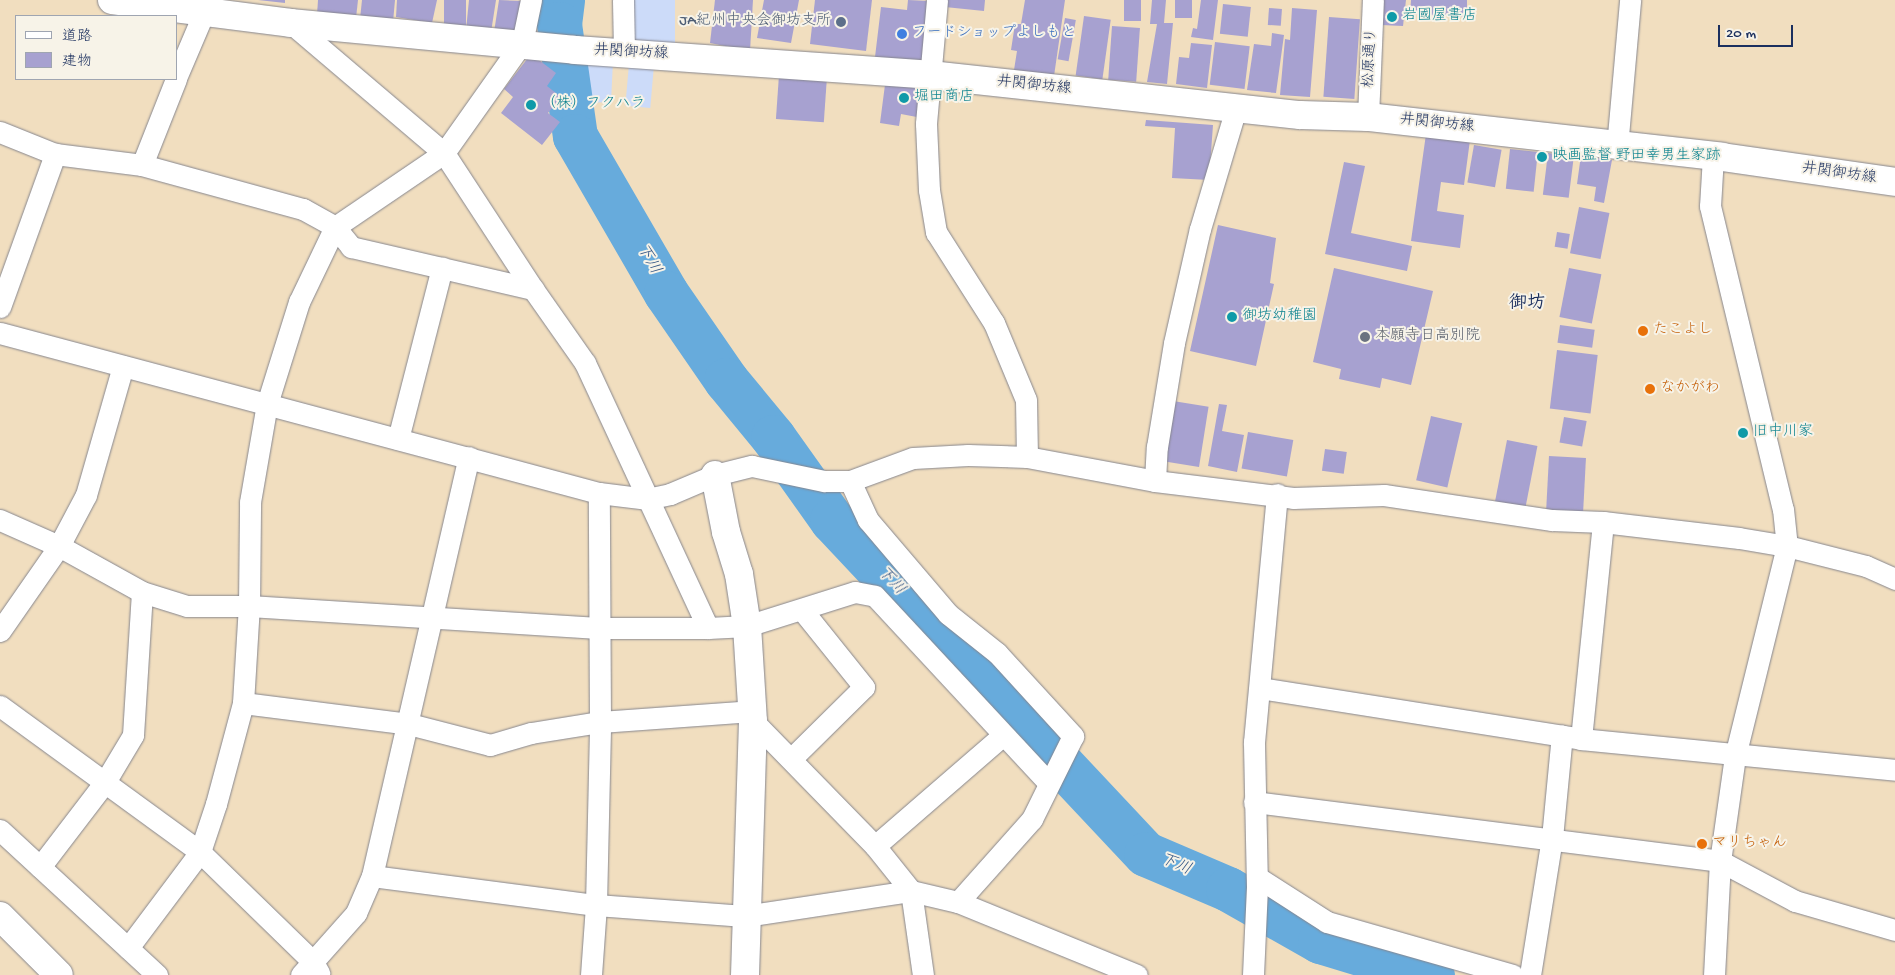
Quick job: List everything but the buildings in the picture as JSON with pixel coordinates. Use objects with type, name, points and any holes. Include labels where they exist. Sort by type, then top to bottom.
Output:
[{"type":"main road","name":"井関御坊線","points":[[112,0],[206,5],[291,23],[575,50],[930,75],[1236,108],[1368,117],[1617,147],[1713,156],[1895,182]]},
{"type":"main road","points":[[715,475],[726,532],[739,574],[748,626],[753,716],[745,916],[745,975]]},
{"type":"main road","points":[[0,916],[59,975]]},
{"type":"street","points":[[128,948],[200,852],[243,703],[249,606],[250,502],[267,404],[299,302],[335,227],[444,152],[535,45],[531,0]]},
{"type":"street","points":[[623,0],[624,52]]},
{"type":"street","points":[[937,0],[926,124],[929,190],[936,232],[994,323],[1026,400],[1026,457]]},
{"type":"street","name":"松原通り","points":[[1368,117],[1374,0]]},
{"type":"street","points":[[1617,147],[1630,0]]},
{"type":"street","points":[[178,73],[206,5]]},
{"type":"street","points":[[291,23],[444,152],[533,290],[585,362],[708,628]]},
{"type":"street","points":[[142,165],[175,80]]},
{"type":"street","points":[[1155,481],[1157,447],[1174,343],[1200,229],[1236,108]]},
{"type":"street","points":[[0,132],[55,154],[142,165],[304,209],[335,227],[351,246],[533,290]]},
{"type":"street","points":[[0,307],[55,154]]},
{"type":"street","points":[[1713,156],[1710,206],[1783,509],[1787,546],[1735,756],[1720,862],[1714,975]]},
{"type":"street","points":[[398,438],[442,268]]},
{"type":"street","points":[[0,333],[599,493],[648,499],[670,494],[715,475],[752,466],[766,467],[824,481],[850,482],[913,458],[968,455],[1026,457],[1155,481],[1277,494],[1293,498],[1384,495],[1552,520],[1603,522],[1787,546],[1866,566],[1895,579]]},
{"type":"street","points":[[0,631],[60,546],[86,495],[123,366]]},
{"type":"street","points":[[0,706],[200,852],[312,971],[356,914],[372,876],[409,724],[469,457]]},
{"type":"street","points":[[850,482],[868,520],[948,614],[997,653],[1073,736],[1070,747],[1032,819],[958,902]]},
{"type":"street","points":[[591,975],[596,905],[600,722],[598,628],[599,493]]},
{"type":"street","points":[[1253,975],[1257,882],[1254,742],[1277,494]]},
{"type":"street","points":[[0,520],[60,546],[142,592],[187,606],[249,606],[598,628],[708,628],[748,626],[803,611],[855,592],[875,596],[1003,735],[1051,780]]},
{"type":"street","points":[[1530,975],[1552,838],[1571,737],[1603,522]]},
{"type":"street","points":[[40,868],[105,782],[133,735],[142,592]]},
{"type":"street","points":[[792,758],[864,687],[803,611]]},
{"type":"street","points":[[1260,688],[1571,737],[1735,756],[1895,770]]},
{"type":"street","points":[[243,703],[409,724],[490,745],[531,733],[600,722],[753,716],[876,846],[912,891],[923,975]]},
{"type":"street","points":[[876,846],[1003,735]]},
{"type":"street","points":[[1254,802],[1552,838],[1720,862],[1795,901],[1895,930]]},
{"type":"street","points":[[0,830],[157,975]]},
{"type":"street","points":[[372,876],[596,905],[745,916],[912,891],[958,902],[1137,975]]},
{"type":"street","points":[[1257,882],[1327,922],[1513,975]]},
{"type":"shaded area","points":[[632,0],[675,0],[675,43],[632,43]]},
{"type":"shaded area","points":[[577,57],[613,61],[611,102],[584,103]]},
{"type":"shaded area","points":[[629,64],[654,66],[650,108],[625,106]]},
{"type":"waterway","name":"下川","points":[[562,0],[559,24],[575,136],[666,293],[726,380],[773,437],[832,520],[1146,854],[1228,889],[1320,941],[1432,975]]},
{"type":"place","name":"岩國屋書店","points":[[1392,17]]},
{"type":"place","name":"JA紀州中央会御坊支所","points":[[841,22]]},
{"type":"place","name":"フードショップよしもと","points":[[902,34]]},
{"type":"place","name":"堀田商店","points":[[904,98]]},
{"type":"place","name":"（株）フクハラ","points":[[531,105]]},
{"type":"place","name":"映画監督 野田幸男生家跡","points":[[1542,157]]},
{"type":"place","name":"御坊幼稚園","points":[[1232,317]]},
{"type":"place","name":"たこよし","points":[[1643,331]]},
{"type":"place","name":"本願寺日高別院","points":[[1365,337]]},
{"type":"place","name":"なかがわ","points":[[1650,389]]},
{"type":"place","name":"旧中川家","points":[[1743,433]]},
{"type":"place","name":"マリちゃん","points":[[1702,844]]},
{"type":"district","name":"御坊","points":[[1527,304]]}]
